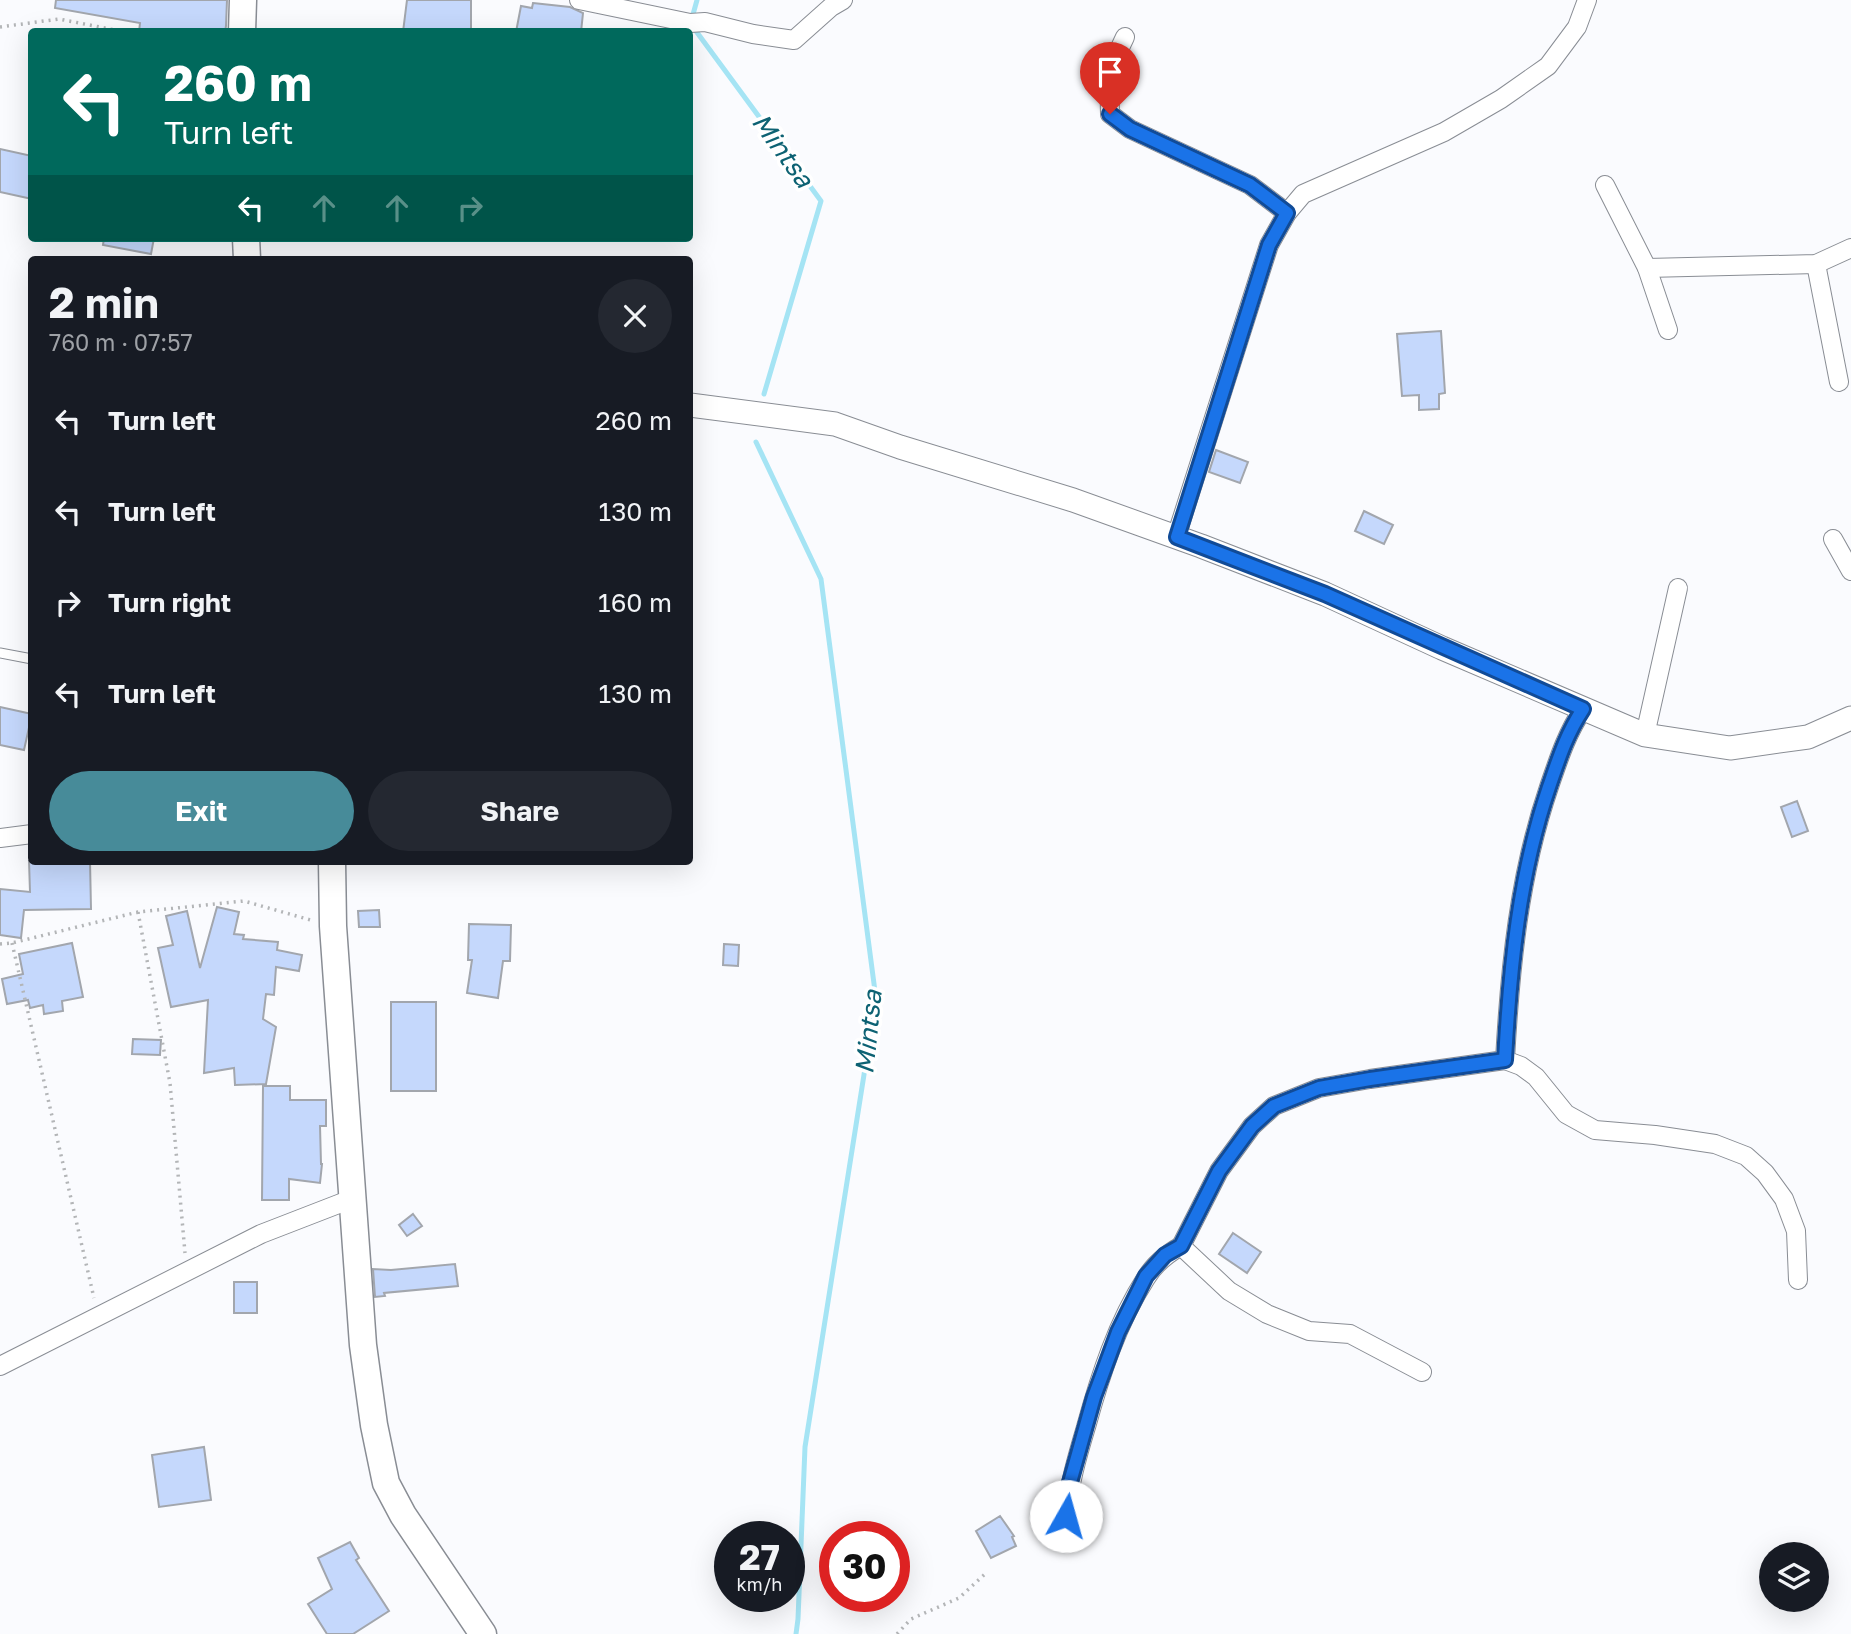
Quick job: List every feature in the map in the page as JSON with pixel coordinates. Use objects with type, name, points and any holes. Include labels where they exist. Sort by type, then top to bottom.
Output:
[{"type":"main road","points":[[242,28],[243,0]]},
{"type":"main road","points":[[332,865],[333,926],[363,1345],[374,1425],[386,1483],[403,1515],[483,1634]]},
{"type":"street","points":[[579,0],[691,23],[705,22],[753,34],[794,40],[831,7],[844,0]]},
{"type":"street","points":[[1177,537],[1269,245],[1287,213],[1303,194],[1444,132],[1511,93],[1548,65],[1577,27],[1587,0]]},
{"type":"street","points":[[1125,37],[1112,62],[1110,114],[1130,129],[1250,185],[1287,213]]},
{"type":"street","points":[[1605,185],[1647,268],[1668,330]]},
{"type":"street","points":[[1647,268],[1816,264],[1851,248]]},
{"type":"street","points":[[1816,264],[1839,382]]},
{"type":"street","points":[[693,405],[835,424],[900,447],[1073,500],[1325,594],[1645,735],[1730,748],[1808,737],[1851,718]]},
{"type":"street","points":[[1833,539],[1851,571]]},
{"type":"street","points":[[1645,735],[1678,588]]},
{"type":"street","points":[[1505,1060],[1516,925],[1524,880],[1540,814],[1568,733],[1583,709]]},
{"type":"street","points":[[0,838],[28,834]]},
{"type":"street","points":[[1066,1516],[1069,1486],[1094,1397],[1118,1332],[1146,1276],[1165,1255],[1181,1246],[1219,1171],[1252,1126],[1274,1106],[1319,1088],[1505,1060],[1521,1066],[1536,1077],[1566,1114],[1595,1130],[1715,1144],[1746,1156],[1765,1173],[1784,1199],[1796,1231],[1798,1280]]},
{"type":"street","points":[[0,1366],[261,1234],[354,1198]]},
{"type":"street","points":[[1181,1246],[1229,1291],[1267,1314],[1309,1331],[1350,1334],[1422,1372]]},
{"type":"lane","points":[[0,653],[28,658]]},
{"type":"path","points":[[0,27],[59,19],[105,28]]},
{"type":"path","points":[[0,944],[138,912],[244,901],[333,926]]},
{"type":"path","points":[[138,912],[170,1083],[186,1272]]},
{"type":"path","points":[[12,943],[98,1317]]},
{"type":"path","points":[[897,1634],[911,1619],[959,1598],[985,1574]]},
{"type":"building","points":[[56,0],[227,0],[226,28],[139,28],[140,23],[55,8]]},
{"type":"building","points":[[407,0],[471,0],[471,28],[404,28]]},
{"type":"building","points":[[533,3],[570,7],[583,13],[581,28],[517,28],[521,6],[532,8]]},
{"type":"building","points":[[0,149],[28,155],[28,198],[0,192]]},
{"type":"building","points":[[103,242],[153,242],[151,254],[103,245]]},
{"type":"building","points":[[1441,331],[1445,393],[1439,394],[1439,409],[1419,410],[1419,395],[1402,396],[1397,334]]},
{"type":"building","points":[[1216,450],[1248,462],[1240,483],[1209,472]]},
{"type":"building","points":[[1364,511],[1393,525],[1384,544],[1355,531]]},
{"type":"building","points":[[0,707],[28,713],[24,750],[0,745]]},
{"type":"building","points":[[1797,801],[1808,831],[1792,837],[1781,807]]},
{"type":"building","points":[[29,865],[90,865],[91,909],[24,910],[21,938],[0,935],[0,889],[30,892]]},
{"type":"building","points":[[217,907],[239,912],[234,934],[244,935],[243,939],[278,942],[277,950],[302,955],[299,971],[276,967],[274,995],[266,994],[263,1019],[276,1027],[266,1084],[235,1085],[234,1068],[204,1073],[208,1000],[171,1007],[158,948],[173,945],[166,916],[187,911],[200,968]]},
{"type":"building","points":[[379,910],[380,927],[359,927],[358,911]]},
{"type":"building","points":[[469,924],[511,925],[510,961],[503,961],[498,998],[467,993],[472,960],[468,960]]},
{"type":"building","points":[[72,943],[83,997],[62,1001],[63,1011],[44,1014],[43,1005],[30,1008],[28,1000],[7,1004],[2,979],[23,974],[19,954]]},
{"type":"building","points":[[724,944],[739,945],[738,966],[723,965]]},
{"type":"building","points":[[391,1002],[436,1002],[436,1091],[391,1091]]},
{"type":"building","points":[[133,1039],[161,1040],[160,1055],[132,1054]]},
{"type":"building","points":[[263,1086],[290,1086],[290,1100],[326,1100],[326,1126],[320,1126],[320,1183],[289,1179],[289,1200],[262,1200]]},
{"type":"building","points":[[413,1214],[422,1226],[407,1236],[399,1225]]},
{"type":"building","points":[[1233,1233],[1261,1252],[1247,1273],[1219,1254]]},
{"type":"building","points":[[455,1264],[458,1286],[384,1293],[385,1296],[375,1297],[373,1269]]},
{"type":"building","points":[[234,1282],[257,1282],[257,1313],[234,1313]]},
{"type":"building","points":[[204,1447],[211,1500],[159,1507],[152,1455]]},
{"type":"building","points":[[1000,1516],[1014,1536],[1012,1537],[1016,1546],[991,1558],[976,1531]]},
{"type":"building","points":[[350,1542],[359,1558],[356,1560],[389,1611],[353,1634],[327,1634],[308,1604],[332,1589],[318,1558]]},
{"type":"waterway","name":"Mintsa","points":[[692,18],[697,0]]},
{"type":"waterway","name":"Mintsa","points":[[693,27],[821,201],[764,394]]},
{"type":"waterway","name":"Mintsa","points":[[756,442],[821,579],[876,999],[805,1447],[796,1634]]},
{"type":"route","points":[[1066,1516],[1069,1486],[1094,1397],[1118,1332],[1146,1276],[1165,1255],[1181,1246],[1219,1171],[1252,1126],[1274,1106],[1319,1088],[1505,1060],[1516,925],[1524,880],[1540,814],[1568,733],[1583,709],[1325,594],[1177,537],[1269,245],[1287,213],[1250,185],[1130,129],[1110,114]]}]
